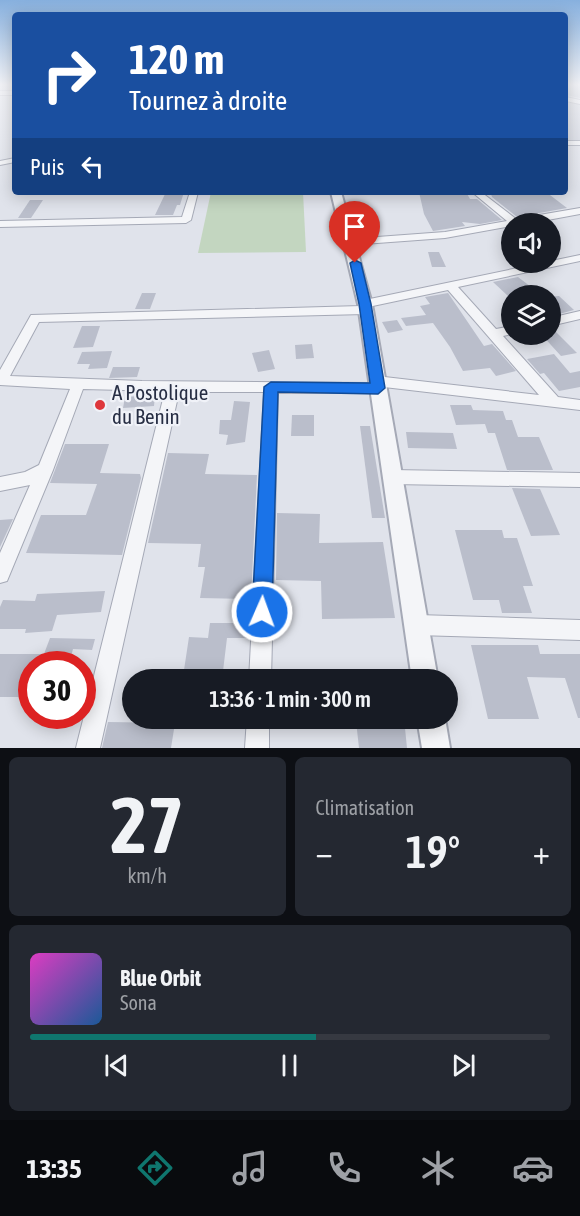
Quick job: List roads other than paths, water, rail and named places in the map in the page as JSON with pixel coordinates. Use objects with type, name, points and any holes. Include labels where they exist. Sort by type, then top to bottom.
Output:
[{"type":"street","points":[[568,143],[580,143]]},
{"type":"street","points":[[568,143],[580,153]]},
{"type":"street","points":[[0,224],[186,220],[193,195]]},
{"type":"street","points":[[342,195],[365,307],[423,669]]},
{"type":"street","points":[[481,195],[502,213]]},
{"type":"street","points":[[561,214],[580,211]]},
{"type":"street","points":[[350,242],[445,235],[501,225]]},
{"type":"street","points":[[580,258],[365,307],[35,318],[0,380],[78,386],[173,388],[377,385],[580,405]]},
{"type":"street","points":[[451,286],[554,402]]},
{"type":"street","points":[[561,319],[580,315]]},
{"type":"street","points":[[493,334],[501,332]]},
{"type":"street","points":[[0,574],[78,386]]},
{"type":"street","points":[[260,669],[271,387]]},
{"type":"street","points":[[88,748],[173,388]]},
{"type":"street","points":[[0,484],[27,479],[45,470]]},
{"type":"street","points":[[392,477],[580,480]]},
{"type":"street","points":[[417,625],[580,630]]},
{"type":"street","points":[[257,748],[258,729]]},
{"type":"street","points":[[433,729],[436,748]]},
{"type":"place","name":"A Postolique du Benin","points":[[100,405]]}]
